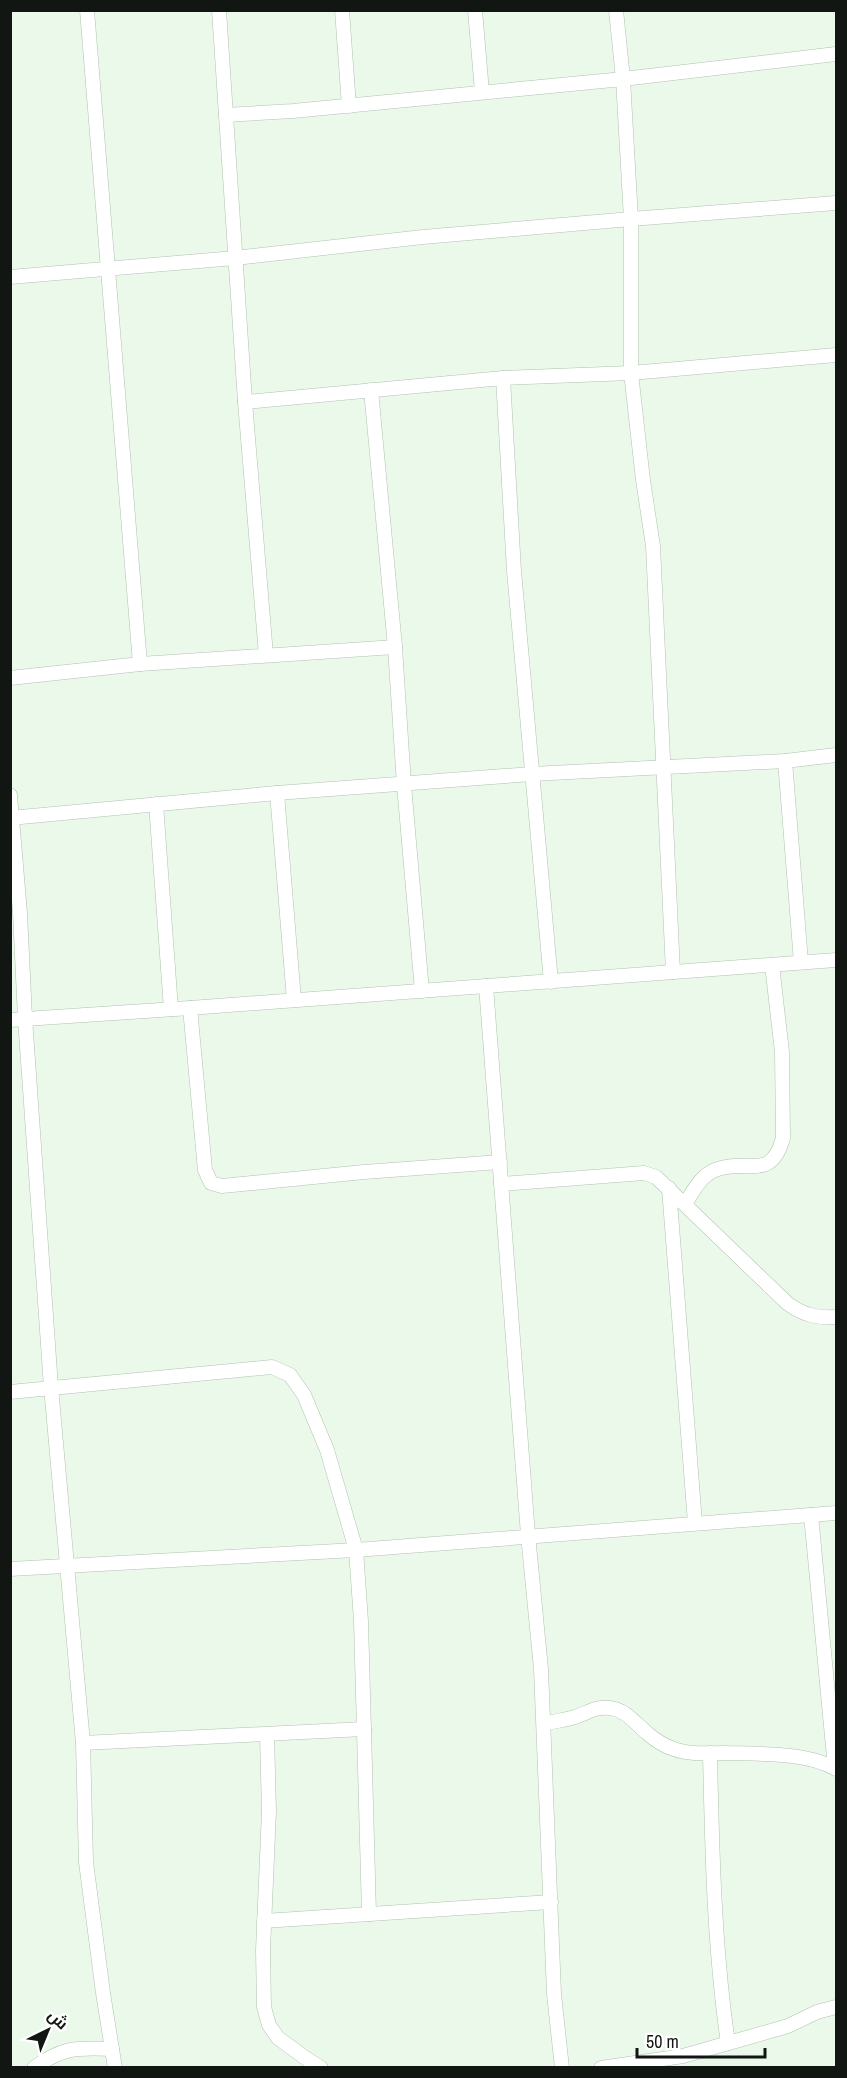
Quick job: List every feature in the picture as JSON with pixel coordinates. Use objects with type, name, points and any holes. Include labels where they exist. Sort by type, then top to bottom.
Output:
[{"type":"street","points":[[87,10],[140,664]]},
{"type":"street","points":[[219,10],[244,402],[266,655]]},
{"type":"street","points":[[342,10],[349,106]]},
{"type":"street","points":[[475,10],[482,92]]},
{"type":"street","points":[[616,10],[623,79],[631,219],[630,373],[653,546],[673,972]]},
{"type":"street","points":[[226,115],[349,106],[623,79],[837,54]]},
{"type":"street","points":[[10,277],[235,258],[423,237],[837,203]]},
{"type":"street","points":[[244,402],[503,378],[630,373],[837,355]]},
{"type":"street","points":[[503,378],[514,572],[551,982]]},
{"type":"street","points":[[371,390],[395,647],[422,991]]},
{"type":"street","points":[[10,678],[140,664],[395,647]]},
{"type":"street","points":[[12,818],[277,793],[532,774],[784,761],[837,755]]},
{"type":"street","points":[[784,761],[801,963]]},
{"type":"street","points":[[277,793],[294,1000]]},
{"type":"street","points":[[10,795],[20,913],[18,1019],[83,1743],[86,1862],[116,2067]]},
{"type":"street","points":[[156,804],[171,1009]]},
{"type":"street","points":[[18,1019],[837,960]]},
{"type":"street","points":[[685,1204],[707,1174],[727,1167],[764,1165],[774,1160],[780,1150],[783,1138],[782,1052],[772,965]]},
{"type":"street","points":[[486,986],[528,1535],[541,1669],[554,1994],[562,2067]]},
{"type":"street","points":[[190,1008],[205,1170],[212,1182],[222,1186],[501,1162]]},
{"type":"street","points":[[501,1184],[644,1173],[656,1177],[787,1303],[803,1314],[821,1318],[837,1317]]},
{"type":"street","points":[[669,1188],[695,1523]]},
{"type":"street","points":[[10,1392],[272,1367],[290,1376],[304,1395],[327,1450],[356,1550],[361,1621],[369,1914]]},
{"type":"street","points":[[10,1569],[67,1564],[356,1550],[837,1513]]},
{"type":"street","points":[[544,1724],[574,1717],[593,1709],[611,1708],[629,1715],[646,1733],[676,1750],[795,1757],[836,1768],[811,1515]]},
{"type":"street","points":[[83,1743],[364,1729]]},
{"type":"street","points":[[267,1735],[269,1811],[264,1921],[264,2007],[269,2025],[278,2038],[321,2067]]},
{"type":"street","points":[[710,1753],[715,1913],[719,1972],[728,2043]]},
{"type":"street","points":[[264,1921],[551,1902]]},
{"type":"street","points":[[601,2067],[683,2056],[788,2026],[817,2012],[837,2007]]},
{"type":"street","points":[[34,2067],[57,2053],[73,2048],[112,2049]]}]
